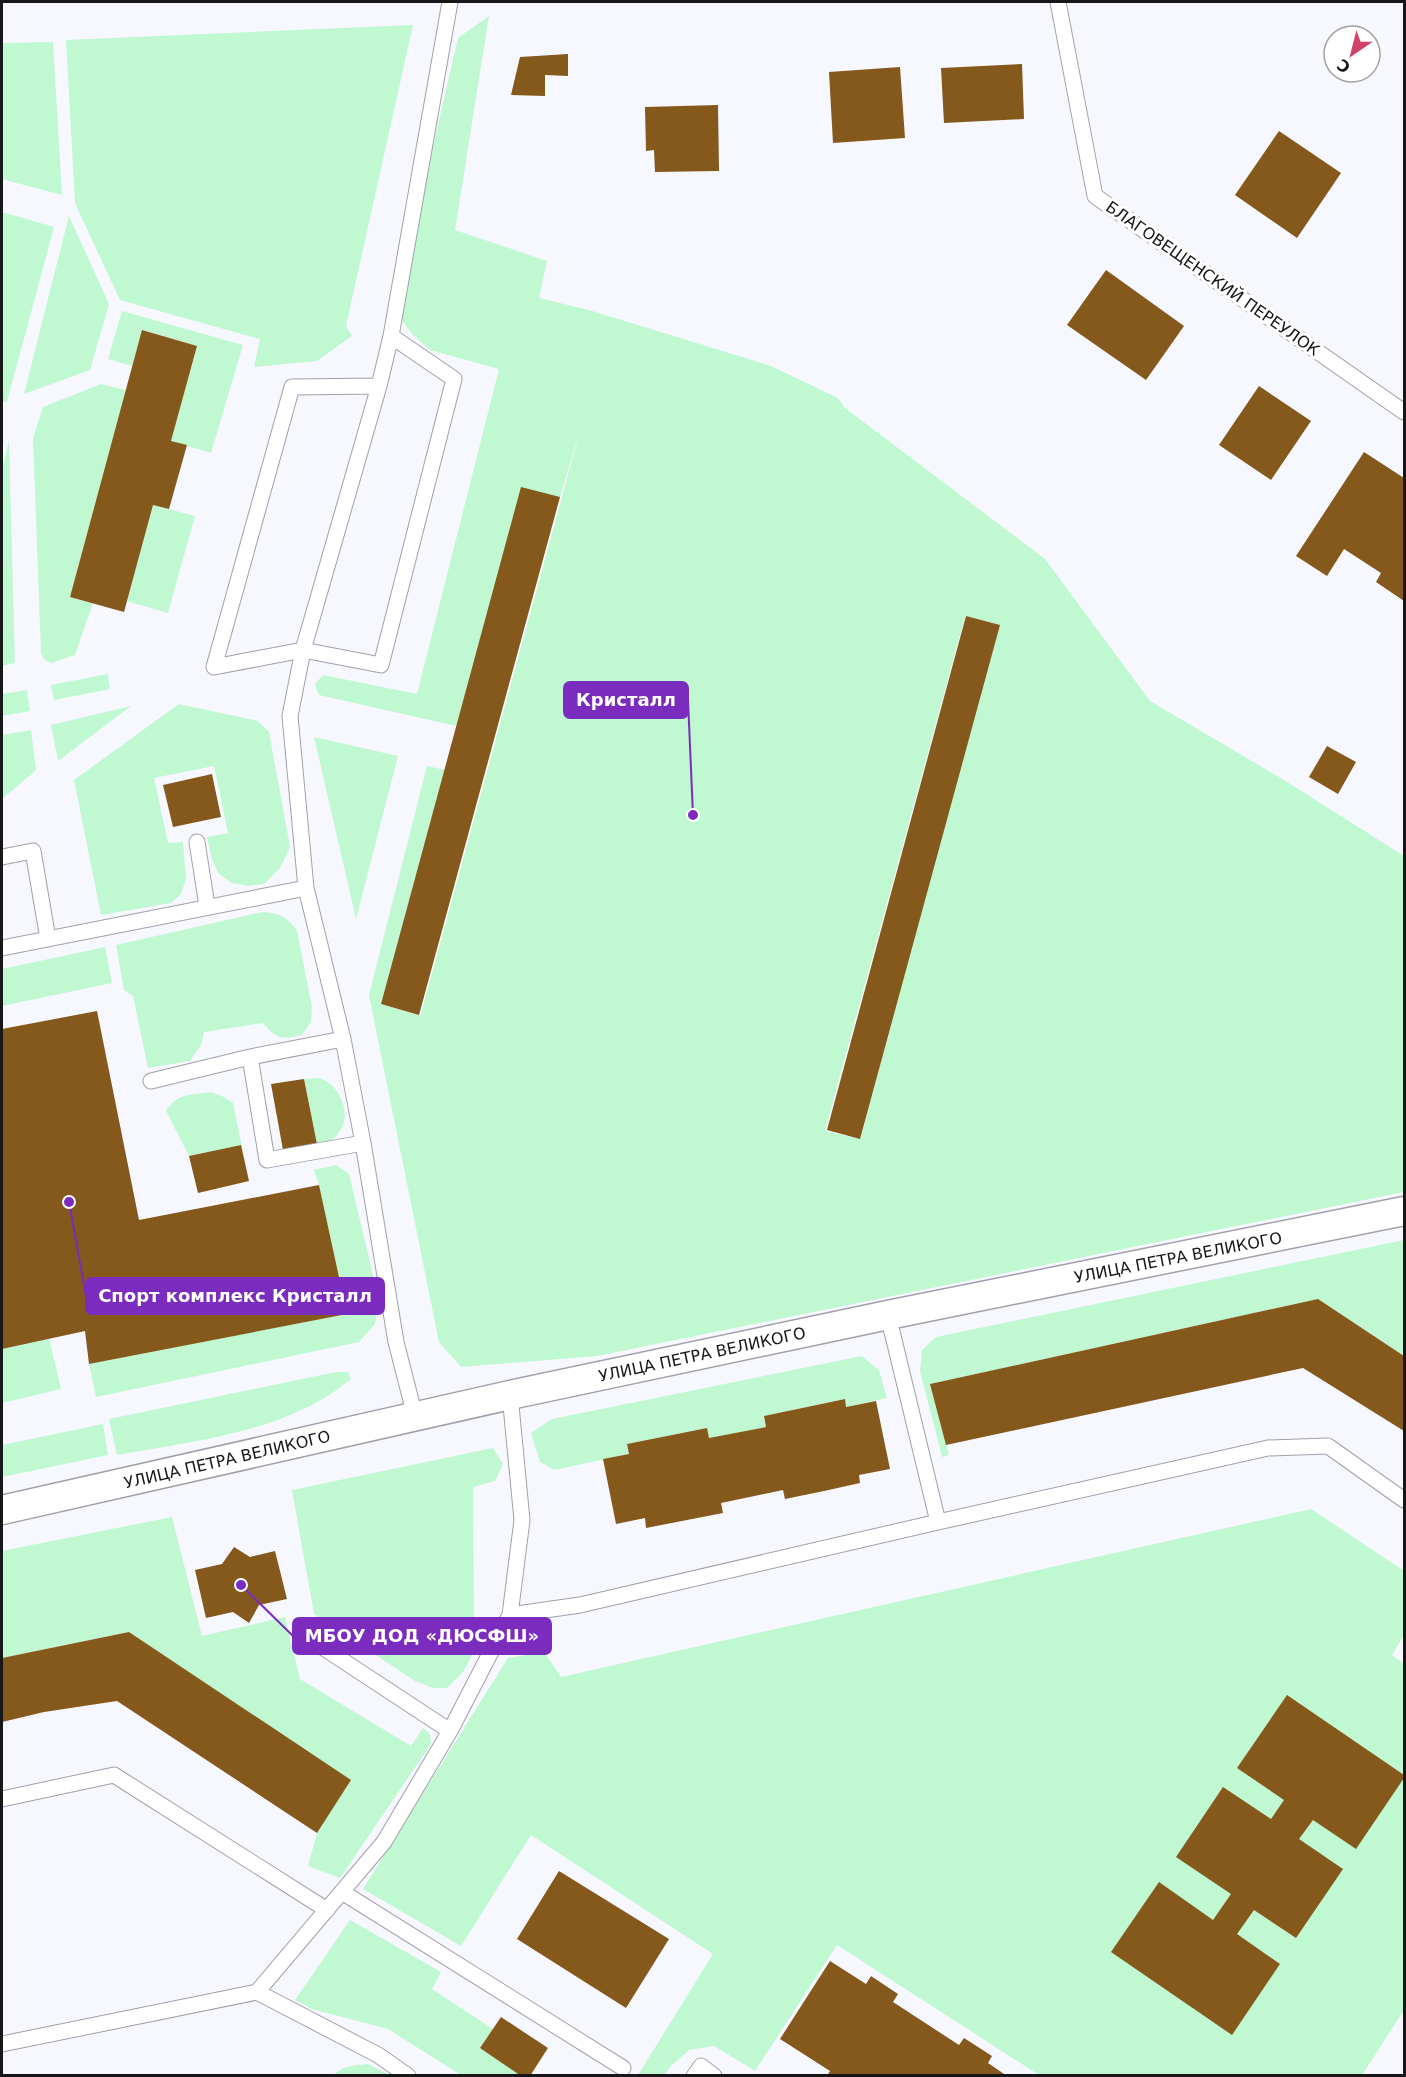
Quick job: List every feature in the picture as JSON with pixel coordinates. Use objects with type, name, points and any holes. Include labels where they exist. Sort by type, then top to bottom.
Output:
[{"type":"street","name":"УЛИЦА ПЕТРА ВЕЛИКОГО","points":[[2,1510],[510,1395],[888,1315],[1404,1211]]},
{"type":"lane","points":[[415,1416],[396,1342],[343,1039],[306,888],[290,716],[303,650],[379,386],[391,336],[450,2]]},
{"type":"lane","name":"БЛАГОВЕЩЕНСКИЙ ПЕРЕУЛОК","points":[[1058,2],[1095,196],[1404,412]]},
{"type":"lane","points":[[379,386],[292,387],[214,667],[303,650],[381,665],[454,379],[391,336]]},
{"type":"lane","points":[[197,842],[207,906]]},
{"type":"lane","points":[[2,857],[33,851],[48,939]]},
{"type":"lane","points":[[2,948],[306,888]]},
{"type":"lane","points":[[151,1081],[250,1057],[343,1039]]},
{"type":"lane","points":[[250,1057],[267,1160],[363,1143]]},
{"type":"lane","points":[[888,1315],[938,1522]]},
{"type":"lane","points":[[2,2044],[257,1992],[384,1842],[450,1731],[510,1615],[522,1520],[510,1395]]},
{"type":"lane","points":[[510,1615],[580,1605],[1268,1448],[1328,1446],[1404,1500]]},
{"type":"lane","points":[[310,1639],[450,1731]]},
{"type":"lane","points":[[2,1799],[114,1775],[327,1910]]},
{"type":"lane","points":[[342,1892],[623,2068]]},
{"type":"lane","points":[[257,1992],[378,2055],[408,2076]]},
{"type":"lane","points":[[694,2076],[700,2066],[714,2076]]},
{"type":"green space","points":[[489,16],[455,230],[547,261],[539,298],[589,310],[771,366],[838,398],[845,408],[1045,559],[1150,701],[1284,780],[1404,856],[1404,1192],[597,1356],[461,1367],[439,1342],[369,995],[427,766],[445,770],[381,1004],[420,1017],[580,431],[560,497],[456,726],[319,695],[315,684],[323,675],[417,694],[499,369],[430,350],[412,334],[401,319],[398,299],[458,38]],"holes":[[[966,613],[966,616],[999,625],[860,1139],[825,1131]]]},
{"type":"green space","points":[[413,25],[346,326],[352,336],[317,361],[254,367],[260,339],[120,300],[75,203],[66,40]]},
{"type":"green space","points":[[53,42],[62,195],[2,179],[2,43]]},
{"type":"green space","points":[[2,212],[54,227],[7,402],[2,401]]},
{"type":"green space","points":[[69,216],[109,304],[90,370],[24,394]]},
{"type":"green space","points":[[122,311],[243,345],[211,453],[171,441],[197,346],[143,330],[132,366],[108,359]]},
{"type":"green space","points":[[101,384],[126,390],[70,597],[93,603],[75,655],[51,663],[45,660],[41,653],[33,438],[43,407]]},
{"type":"green space","points":[[9,440],[15,663],[2,666],[2,470]]},
{"type":"green space","points":[[153,505],[195,516],[168,613],[127,601]]},
{"type":"green space","points":[[108,674],[110,689],[54,700],[51,685]]},
{"type":"green space","points":[[27,690],[30,711],[2,716],[2,694]]},
{"type":"green space","points":[[179,704],[258,721],[269,732],[290,847],[280,868],[264,884],[248,886],[232,883],[219,874],[212,860],[207,837],[228,833],[214,766],[154,778],[168,843],[183,842],[186,879],[181,894],[171,903],[101,915],[74,780]]},
{"type":"green space","points":[[131,706],[58,761],[51,725]]},
{"type":"green space","points":[[31,730],[36,770],[2,799],[2,735]]},
{"type":"green space","points":[[314,737],[398,756],[356,919]]},
{"type":"green space","points":[[263,912],[283,917],[297,931],[312,1007],[311,1022],[302,1035],[280,1037],[263,1023],[204,1032],[201,1045],[190,1061],[148,1068],[133,996],[124,990],[116,945]]},
{"type":"green space","points":[[105,947],[112,983],[2,1006],[2,969]]},
{"type":"green space","points":[[319,1078],[328,1082],[335,1089],[344,1106],[345,1115],[339,1133],[331,1140],[317,1144],[304,1079]]},
{"type":"green space","points":[[211,1092],[233,1103],[249,1181],[241,1145],[189,1156],[166,1111],[180,1098]]},
{"type":"green space","points":[[336,1165],[349,1174],[379,1300],[375,1324],[359,1342],[96,1397],[89,1364],[346,1314],[314,1170]]},
{"type":"green space","points":[[1404,1240],[1404,1356],[1318,1299],[931,1384],[949,1455],[942,1457],[920,1371],[922,1350],[936,1337]]},
{"type":"green space","points":[[49,1338],[61,1389],[2,1403],[2,1349]]},
{"type":"green space","points":[[862,1356],[879,1370],[887,1398],[846,1407],[844,1399],[764,1416],[766,1427],[709,1438],[706,1428],[627,1444],[629,1454],[554,1470],[540,1462],[531,1433],[552,1419]]},
{"type":"green space","points":[[336,1372],[348,1372],[351,1379],[326,1397],[270,1423],[209,1439],[117,1455],[109,1419]]},
{"type":"green space","points":[[103,1424],[108,1455],[2,1477],[2,1445]]},
{"type":"green space","points":[[493,1448],[503,1464],[495,1481],[473,1487],[474,1651],[464,1671],[447,1688],[433,1688],[415,1681],[314,1614],[292,1490]]},
{"type":"green space","points":[[1311,1509],[1404,1571],[1404,1635],[1392,1655],[1404,1664],[1404,2010],[1362,2075],[1039,2075],[837,1945],[755,2071],[714,2046],[689,2050],[664,2075],[638,2075],[713,1954],[531,1835],[461,1946],[363,1889],[508,1658],[544,1652],[561,1677]]},
{"type":"green space","points":[[172,1517],[202,1636],[285,1617],[300,1679],[411,1746],[423,1728],[430,1734],[431,1744],[340,1878],[308,1866],[317,1833],[350,1780],[129,1632],[2,1658],[2,1551]]},
{"type":"green space","points":[[350,1920],[441,1972],[432,1989],[493,2029],[480,2048],[521,2075],[461,2075],[388,2029],[312,2009],[295,2000]]},
{"type":"green space","points":[[368,2064],[390,2075],[333,2075],[349,2066]]},
{"type":"building","points":[[568,54],[568,76],[545,75],[545,96],[511,95],[520,57]]},
{"type":"building","points":[[1022,64],[1024,119],[944,123],[941,68]]},
{"type":"building","points":[[900,67],[905,138],[833,143],[829,72]]},
{"type":"building","points":[[718,105],[719,171],[655,172],[654,150],[646,151],[645,107]]},
{"type":"building","points":[[1279,131],[1341,173],[1297,238],[1235,195]]},
{"type":"building","points":[[1106,270],[1184,326],[1146,380],[1067,325]]},
{"type":"building","points":[[142,330],[197,346],[171,441],[187,445],[169,509],[153,505],[124,612],[70,597]]},
{"type":"building","points":[[1259,386],[1311,421],[1271,480],[1219,445]]},
{"type":"building","points":[[1364,452],[1404,478],[1404,601],[1376,582],[1381,573],[1344,549],[1327,576],[1296,556]]},
{"type":"building","points":[[521,487],[560,497],[419,1015],[381,1004]]},
{"type":"building","points":[[966,616],[1000,625],[860,1139],[827,1130]]},
{"type":"building","points":[[1327,746],[1356,762],[1338,794],[1309,777]]},
{"type":"building","points":[[212,774],[221,817],[173,827],[163,785]]},
{"type":"building","points":[[97,1011],[139,1220],[319,1185],[347,1314],[89,1364],[85,1331],[2,1349],[2,1029]]},
{"type":"building","points":[[304,1079],[317,1144],[283,1150],[271,1084]]},
{"type":"building","points":[[241,1145],[249,1181],[198,1193],[189,1156]]},
{"type":"building","points":[[1318,1299],[1404,1356],[1404,1431],[1303,1368],[946,1445],[930,1384]]},
{"type":"building","points":[[845,1399],[846,1407],[876,1401],[890,1469],[859,1475],[860,1483],[785,1499],[783,1490],[721,1503],[723,1513],[646,1528],[645,1518],[616,1524],[603,1459],[629,1454],[627,1444],[707,1428],[709,1438],[766,1427],[764,1416]]},
{"type":"building","points":[[234,1547],[250,1557],[275,1551],[287,1599],[259,1605],[249,1623],[233,1612],[206,1618],[195,1570],[222,1564]]},
{"type":"building","points":[[129,1632],[351,1780],[317,1833],[117,1701],[44,1712],[2,1722],[2,1658]]},
{"type":"building","points":[[1287,1695],[1404,1775],[1404,1778],[1356,1849],[1313,1820],[1299,1839],[1343,1869],[1296,1938],[1254,1910],[1237,1934],[1280,1964],[1232,2035],[1111,1952],[1159,1882],[1213,1920],[1231,1894],[1176,1857],[1223,1787],[1271,1819],[1284,1800],[1237,1768]]},
{"type":"building","points":[[559,1871],[669,1939],[626,2008],[517,1939]]},
{"type":"building","points":[[830,1961],[866,1984],[871,1976],[898,1994],[893,2002],[959,2045],[964,2038],[992,2056],[988,2063],[1007,2076],[827,2076],[830,2071],[780,2039]]},
{"type":"building","points":[[501,2017],[548,2048],[530,2076],[521,2076],[480,2048]]},
{"type":"place","name":"Кристалл","points":[[693,815]]},
{"type":"place","name":"Спорт комплекс Кристалл","points":[[69,1202]]},
{"type":"place","name":"МБОУ ДОД «ДЮСФШ»","points":[[241,1585]]}]
